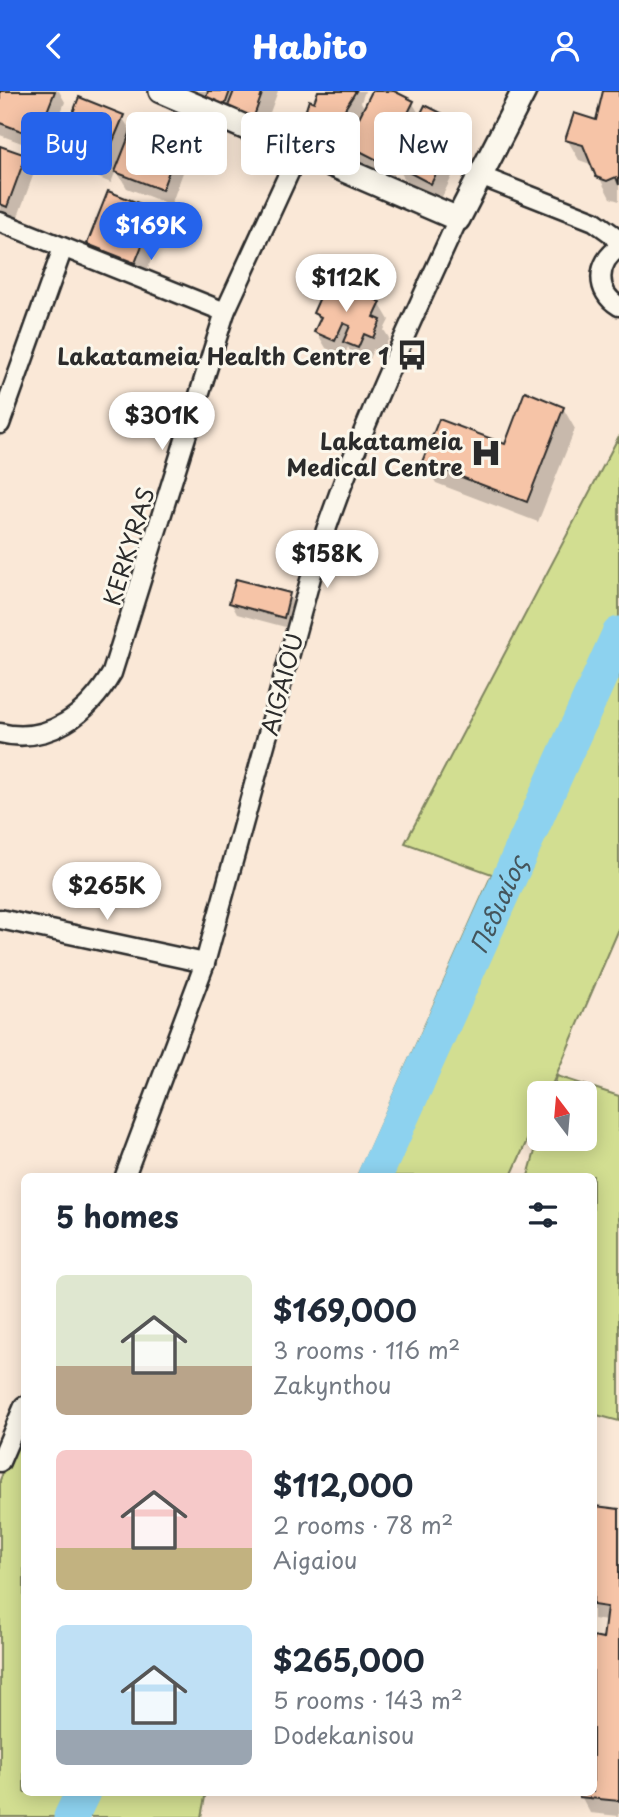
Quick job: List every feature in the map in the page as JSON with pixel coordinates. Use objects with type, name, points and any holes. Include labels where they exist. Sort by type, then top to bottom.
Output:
[{"type":"street","points":[[161,91],[241,124]]},
{"type":"street","name":"AIGAIOU","points":[[126,1173],[205,963],[310,579],[333,505],[364,426],[458,219],[524,91]]},
{"type":"street","name":"KERKYRAS","points":[[0,733],[35,735],[71,721],[100,695],[112,673],[225,312],[288,175]]},
{"type":"street","points":[[359,175],[458,219]]},
{"type":"street","points":[[480,176],[594,221],[612,234],[619,247],[605,261],[601,272],[605,293],[619,306]]},
{"type":"street","points":[[0,222],[225,312]]},
{"type":"street","points":[[0,424],[63,247]]},
{"type":"street","points":[[0,919],[205,963]]},
{"type":"street","points":[[0,1462],[21,1413]]},
{"type":"green space","points":[[619,436],[619,929],[554,1081],[527,1081],[527,1141],[512,1173],[358,1173],[492,874],[405,843]]},
{"type":"green space","points":[[557,1076],[572,1081],[556,1081]]},
{"type":"green space","points":[[597,1089],[619,1096],[619,1421],[597,1415],[597,1173],[529,1173],[535,1151],[597,1151]]},
{"type":"green space","points":[[21,1430],[21,1796],[205,1796],[201,1817],[0,1817],[0,1480]]},
{"type":"building","points":[[0,91],[55,91],[47,112],[21,112],[21,131],[0,123]]},
{"type":"building","points":[[208,91],[230,91],[225,105],[206,97]]},
{"type":"building","points":[[234,91],[263,91],[256,112],[241,112],[241,114],[227,109]]},
{"type":"building","points":[[318,91],[356,91],[343,112],[305,112],[309,100],[314,102]]},
{"type":"building","points":[[372,91],[394,91],[414,101],[408,112],[374,112],[374,158],[360,151],[360,115]]},
{"type":"building","points":[[603,91],[619,91],[619,185],[616,177],[607,181],[596,177],[583,145],[565,140],[574,113],[596,120]]},
{"type":"building","points":[[79,97],[124,115],[112,143],[112,112],[73,112]]},
{"type":"building","points":[[425,105],[439,112],[422,112]]},
{"type":"building","points":[[126,144],[126,175],[168,175],[162,190],[115,172]]},
{"type":"building","points":[[0,146],[21,153],[21,169],[7,207],[0,204]]},
{"type":"building","points":[[414,175],[436,175],[431,184]]},
{"type":"building","points":[[108,191],[156,210],[135,263],[87,244]]},
{"type":"building","points":[[328,279],[381,302],[374,317],[381,320],[373,338],[364,334],[358,348],[343,342],[350,326],[343,323],[335,341],[314,332],[321,317],[313,313]]},
{"type":"building","name":"Lakatameia Medical Centre","points":[[525,391],[564,407],[527,502],[422,462],[439,419],[505,444]]},
{"type":"building","points":[[236,579],[290,593],[284,618],[229,603]]},
{"type":"building","points":[[597,1506],[619,1509],[619,1801],[579,1797],[597,1796],[597,1638],[603,1639],[607,1607],[597,1606]]},
{"type":"waterway","name":"Πεδιαίος","points":[[376,1173],[619,634]]},
{"type":"waterway","name":"Πεδιαίος","points":[[71,1817],[81,1796]]},
{"type":"place","name":"Lakatameia Health Centre 1","points":[[412,355]]},
{"type":"place","name":"Lakatameia Medical Centre","points":[[486,453]]}]
